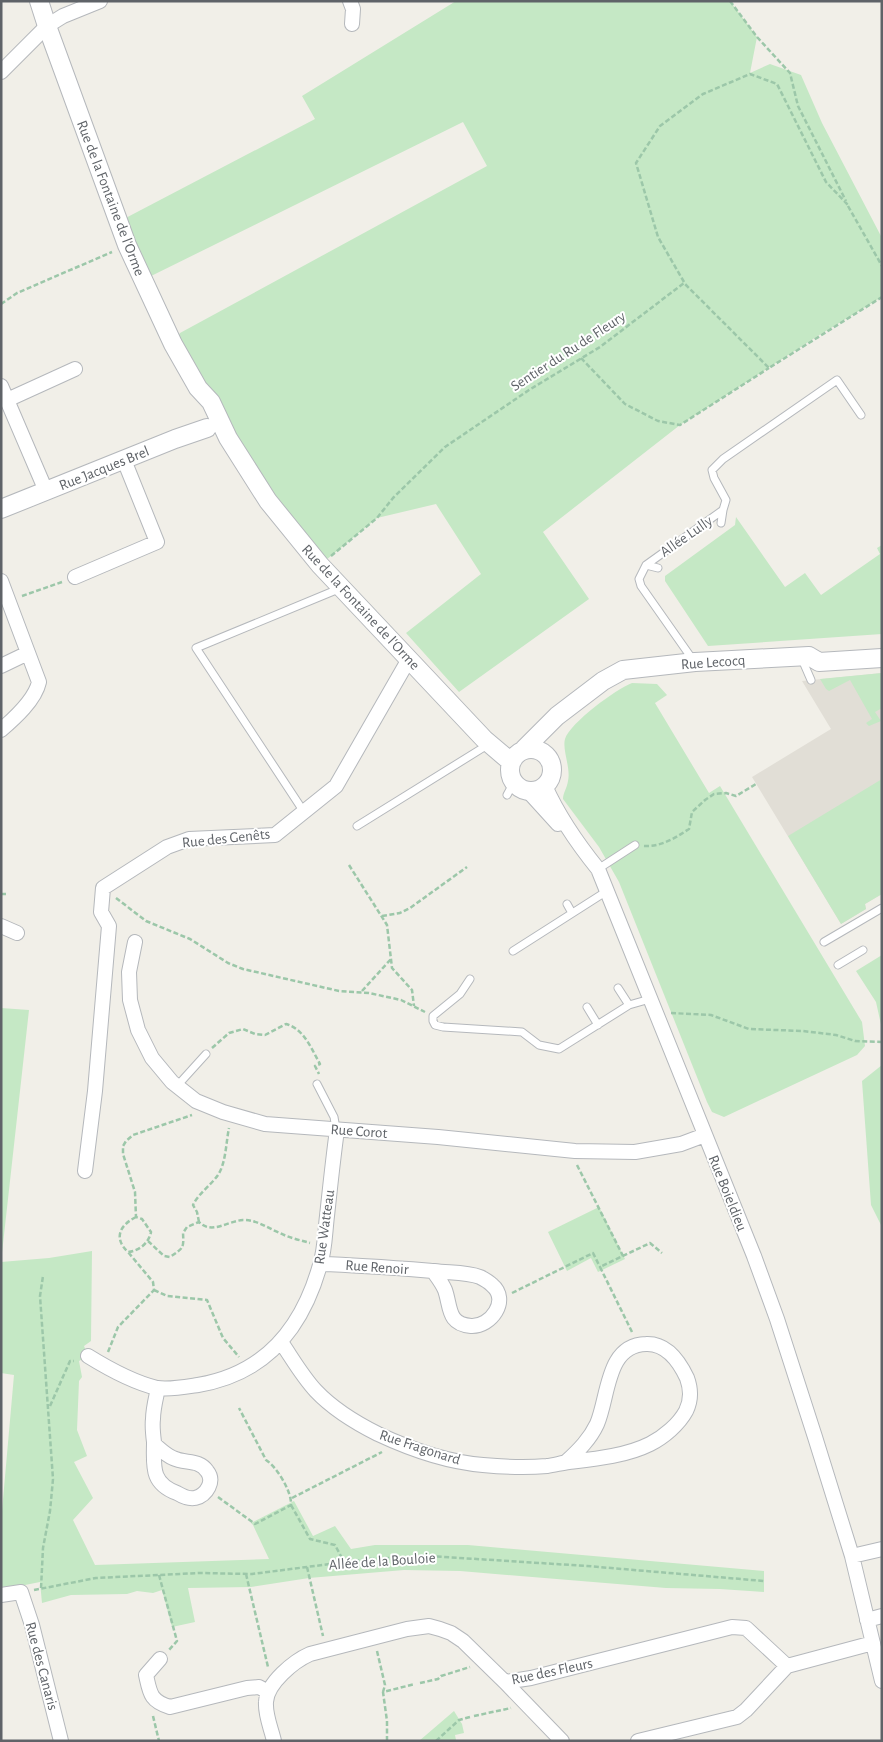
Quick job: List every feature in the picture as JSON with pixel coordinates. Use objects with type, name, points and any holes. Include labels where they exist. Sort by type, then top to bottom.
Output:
[{"type":"street","name":"Rue de la Fontaine de l'Orme","points":[[39,1],[127,245],[173,344],[198,388],[211,402],[228,438],[268,501],[320,565],[408,659],[511,762]]},
{"type":"street","points":[[1,72],[47,26],[63,16],[100,1]]},
{"type":"street","points":[[350,1],[353,9],[352,24]]},
{"type":"street","points":[[7,400],[75,369]]},
{"type":"street","points":[[1,386],[46,491]]},
{"type":"street","name":"Rue de la Fontaine de l'Orme","points":[[198,388],[208,428]]},
{"type":"street","points":[[208,428],[228,438]]},
{"type":"street","name":"Rue Jacques Brel","points":[[1,509],[208,428]]},
{"type":"street","points":[[75,577],[157,542],[124,460]]},
{"type":"street","points":[[1,581],[39,682],[37,691],[16,716],[1,730]]},
{"type":"street","points":[[1,666],[28,653]]},
{"type":"street","name":"Rue Lecocq","points":[[524,750],[556,716],[603,681],[623,670],[694,662],[801,656],[808,656],[818,662],[882,658]]},
{"type":"street","name":"Rue des Genêts","points":[[103,888],[178,842],[189,839],[275,835],[336,786],[408,659]]},
{"type":"street","points":[[548,756],[537,749],[519,752],[511,762],[510,769],[516,789],[539,790],[545,786],[552,775],[553,768],[548,756],[549,737],[556,716]]},
{"type":"street","name":"Rue Boieldieu","points":[[545,786],[556,810],[576,842]]},
{"type":"street","name":"Rue Boieldieu","points":[[516,789],[576,842],[598,869],[608,891],[777,1318],[852,1556],[882,1681]]},
{"type":"street","points":[[85,1171],[95,1091],[109,926],[102,912],[103,888]]},
{"type":"street","points":[[1,926],[17,933]]},
{"type":"street","name":"Rue Corot","points":[[135,942],[129,972],[130,1000],[136,1022],[152,1058],[177,1086],[196,1100],[231,1115],[265,1124],[570,1150],[635,1152],[681,1144],[705,1135]]},
{"type":"street","name":"Rue Watteau","points":[[88,1356],[128,1378],[158,1388],[182,1388],[208,1384],[236,1376],[262,1360],[281,1342],[295,1322],[309,1297],[321,1264],[336,1130]]},
{"type":"street","name":"Rue Renoir","points":[[321,1264],[433,1271],[479,1277],[496,1288],[500,1296],[499,1300]]},
{"type":"street","points":[[433,1271],[441,1281],[449,1310],[454,1320],[462,1325],[474,1326],[487,1322],[494,1316],[499,1300]]},
{"type":"street","name":"Rue Fragonard","points":[[281,1342],[316,1391],[331,1405],[363,1425],[394,1440],[444,1458],[481,1465],[518,1467],[548,1466],[590,1460],[626,1452],[650,1444],[682,1419],[689,1404],[690,1385],[683,1369],[672,1354],[661,1347],[648,1344],[639,1345]]},
{"type":"street","points":[[566,1462],[581,1448],[597,1424],[604,1403],[612,1366],[622,1354],[639,1345]]},
{"type":"street","points":[[154,1444],[173,1458],[188,1463],[197,1462],[203,1466],[209,1473],[210,1485],[204,1494],[194,1498],[172,1492],[162,1485],[157,1476],[153,1465],[152,1418],[158,1388]]},
{"type":"street","points":[[852,1556],[882,1549]]},
{"type":"street","points":[[1,1595],[21,1592]]},
{"type":"street","name":"Rue des Canaris","points":[[21,1592],[32,1625],[62,1741]]},
{"type":"street","points":[[867,1620],[882,1616]]},
{"type":"street","name":"Rue des Fleurs","points":[[268,1692],[279,1678],[299,1659],[418,1627],[440,1629],[451,1633],[463,1641],[506,1682],[531,1678],[732,1627],[746,1628],[787,1666]]},
{"type":"street","points":[[638,1741],[737,1717],[746,1710],[787,1666],[872,1643]]},
{"type":"street","points":[[160,1659],[146,1675],[150,1693],[157,1702],[170,1707],[247,1688],[259,1687],[268,1692],[266,1701],[267,1716],[274,1741]]},
{"type":"street","points":[[506,1682],[562,1741]]},
{"type":"lane","name":"Allée Lully","points":[[694,662],[641,586],[639,575],[646,564],[723,510],[726,500],[712,474],[712,470],[716,465],[837,380],[861,415]]},
{"type":"lane","points":[[721,523],[723,510]]},
{"type":"lane","points":[[646,564],[658,568]]},
{"type":"lane","points":[[304,812],[196,648],[341,588]]},
{"type":"lane","points":[[801,656],[810,680]]},
{"type":"lane","points":[[357,826],[490,743]]},
{"type":"lane","points":[[598,869],[635,845]]},
{"type":"lane","points":[[513,951],[608,891]]},
{"type":"lane","points":[[566,904],[572,913]]},
{"type":"lane","points":[[824,942],[882,908]]},
{"type":"lane","points":[[838,965],[864,950]]},
{"type":"lane","points":[[470,979],[460,994],[433,1016],[435,1025],[522,1032],[539,1045],[559,1048],[629,1005],[650,999]]},
{"type":"lane","points":[[618,988],[629,1005]]},
{"type":"lane","points":[[587,1007],[598,1025]]},
{"type":"lane","points":[[177,1086],[206,1054]]},
{"type":"lane","points":[[317,1084],[334,1117],[336,1130]]},
{"type":"path","points":[[730,1],[757,36],[790,73],[798,106],[848,205],[882,266]]},
{"type":"path","points":[[769,368],[684,283],[658,237],[636,162],[660,126],[703,94],[750,74],[777,84],[826,182],[848,205]]},
{"type":"path","points":[[1,304],[17,293],[127,245]]},
{"type":"path","name":"Sentier du Ru de Fleury","points":[[320,565],[377,518],[393,498],[445,447],[529,390],[600,347],[684,283]]},
{"type":"path","points":[[581,358],[625,404],[658,420],[680,425],[882,297]]},
{"type":"path","points":[[8,601],[75,577]]},
{"type":"path","points":[[635,845],[650,847],[671,841],[689,829],[692,812],[705,800],[714,794],[726,793],[736,796],[756,784]]},
{"type":"path","points":[[349,865],[387,926],[392,968],[412,990],[414,1006]]},
{"type":"path","points":[[382,916],[400,913],[410,908],[467,867]]},
{"type":"path","points":[[103,888],[146,921],[190,939],[228,963],[243,969],[339,991],[361,992],[400,1000],[433,1016]]},
{"type":"path","points":[[1,894],[6,894]]},
{"type":"path","points":[[361,992],[391,959]]},
{"type":"path","points":[[657,1016],[676,1012],[711,1015],[749,1029],[803,1031],[836,1035],[855,1041],[882,1042]]},
{"type":"path","points":[[206,1054],[229,1033],[243,1030],[265,1035],[286,1024],[296,1027],[307,1040],[320,1064],[315,1066],[321,1079],[317,1084]]},
{"type":"path","points":[[136,1217],[134,1192],[123,1154],[123,1146],[126,1141],[133,1135],[212,1108]]},
{"type":"path","points":[[199,1222],[198,1212],[193,1205],[222,1168],[231,1115]]},
{"type":"path","points":[[570,1150],[623,1256]]},
{"type":"path","points":[[128,1252],[138,1249],[148,1241],[151,1232],[142,1220],[136,1217]]},
{"type":"path","points":[[136,1217],[127,1222],[120,1232],[120,1241],[153,1282],[154,1290]]},
{"type":"path","points":[[199,1222],[208,1228],[214,1228],[232,1222],[251,1220],[269,1226],[293,1238],[323,1247]]},
{"type":"path","points":[[148,1241],[164,1256],[170,1257],[182,1248],[184,1244],[183,1233],[187,1227],[199,1222]]},
{"type":"path","points":[[600,1267],[650,1243],[662,1253]]},
{"type":"path","points":[[499,1300],[592,1253],[639,1345]]},
{"type":"path","points":[[41,1588],[43,1548],[50,1511],[53,1479],[40,1296],[43,1276]]},
{"type":"path","points":[[104,1366],[113,1335],[118,1327],[154,1290]]},
{"type":"path","points":[[154,1290],[167,1296],[208,1300],[223,1338],[248,1368]]},
{"type":"path","points":[[49,1408],[70,1361],[88,1356]]},
{"type":"path","points":[[239,1408],[266,1460],[274,1465],[292,1498],[291,1505],[310,1539],[335,1545],[344,1562]]},
{"type":"path","points":[[292,1498],[380,1454],[394,1440]]},
{"type":"path","points":[[207,1489],[255,1524],[291,1505]]},
{"type":"path","name":"Allée de la Bouloie","points":[[21,1592],[96,1578],[200,1573],[246,1574],[369,1559],[429,1556],[577,1565],[764,1581]]},
{"type":"path","points":[[307,1567],[327,1650]]},
{"type":"path","points":[[246,1574],[270,1672],[279,1678]]},
{"type":"path","points":[[159,1575],[177,1641],[160,1659]]},
{"type":"path","points":[[374,1638],[385,1685],[387,1741]]},
{"type":"path","points":[[420,1683],[485,1663]]},
{"type":"path","points":[[384,1692],[415,1684]]},
{"type":"path","points":[[157,1702],[151,1710],[159,1741]]},
{"type":"path","points":[[474,1716],[528,1705]]},
{"type":"path","points":[[436,1741],[459,1720],[470,1717]]},
{"type":"shaded area","points":[[882,673],[882,894],[865,904],[866,909],[841,924],[752,777],[831,729],[802,681]]},
{"type":"green space","points":[[456,1],[730,1],[757,37],[750,73],[770,64],[801,75],[822,123],[882,238],[882,297],[816,337],[680,425],[543,532],[589,599],[459,692],[406,633],[481,574],[436,504],[377,518],[320,565],[173,344],[180,333],[487,166],[463,122],[143,280],[118,222],[315,119],[302,96]]},
{"type":"green space","points":[[736,517],[785,587],[805,573],[821,595],[880,554],[877,548],[882,545],[882,634],[708,646],[665,581],[665,576],[735,525]]},
{"type":"green space","points":[[882,673],[882,708],[875,712],[881,721],[869,726],[866,723],[872,719],[850,680],[829,691],[820,679]]},
{"type":"green space","points":[[632,683],[657,684],[667,695],[655,703],[709,793],[720,786],[862,1022],[865,1046],[857,1055],[724,1117],[712,1112],[707,1102],[619,882],[599,847],[563,799],[569,776],[564,743],[569,732],[594,707]]},
{"type":"green space","points":[[882,779],[882,894],[865,904],[866,909],[841,924],[788,836]]},
{"type":"green space","points":[[882,955],[882,1029],[876,1002],[856,971]]},
{"type":"green space","points":[[1,1008],[29,1010],[1,1262]]},
{"type":"green space","points":[[882,1065],[882,1227],[871,1205],[862,1081]]},
{"type":"green space","points":[[599,1207],[625,1259],[598,1272],[591,1258],[567,1271],[548,1232]]},
{"type":"green space","points":[[92,1251],[91,1341],[84,1346],[88,1356],[79,1361],[82,1377],[79,1381],[77,1430],[87,1456],[74,1462],[93,1498],[73,1520],[95,1565],[269,1559],[251,1523],[294,1501],[313,1536],[335,1526],[351,1549],[375,1545],[468,1545],[764,1571],[764,1592],[666,1588],[460,1571],[404,1570],[309,1578],[251,1587],[188,1588],[195,1622],[172,1627],[162,1590],[153,1593],[137,1591],[127,1594],[71,1595],[42,1603],[40,1582],[1,1587],[1,1522],[14,1375],[1,1373],[1,1262],[49,1258]]},
{"type":"green space","points":[[454,1711],[462,1724],[464,1733],[455,1735],[456,1740],[419,1741]]}]
